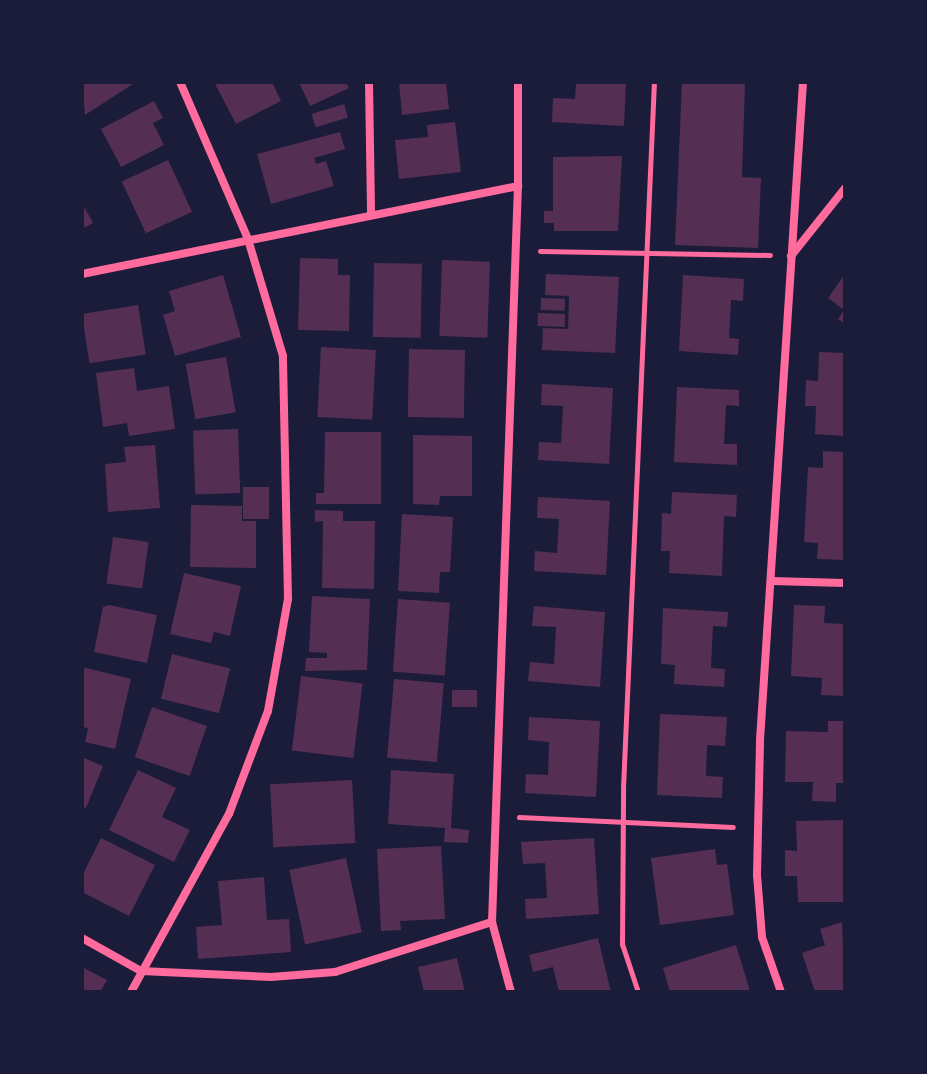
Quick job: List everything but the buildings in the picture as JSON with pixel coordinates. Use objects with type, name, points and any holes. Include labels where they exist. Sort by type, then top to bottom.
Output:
[{"type":"street","points":[[131,992],[229,814],[268,711],[288,599],[283,356],[248,239],[180,82]]},
{"type":"street","points":[[369,82],[371,214]]},
{"type":"street","points":[[511,992],[492,922],[493,815],[518,186],[518,82]]},
{"type":"street","points":[[781,992],[762,937],[758,828],[803,82]]},
{"type":"street","points":[[82,274],[518,186]]},
{"type":"street","points":[[791,256],[845,188]]},
{"type":"street","points":[[771,581],[845,583]]},
{"type":"street","points":[[82,938],[141,971],[271,977],[335,972],[492,922]]},
{"type":"path","points":[[638,992],[622,944],[622,823],[654,82]]},
{"type":"path","points":[[515,250],[791,256]]},
{"type":"path","points":[[493,815],[758,828]]}]
